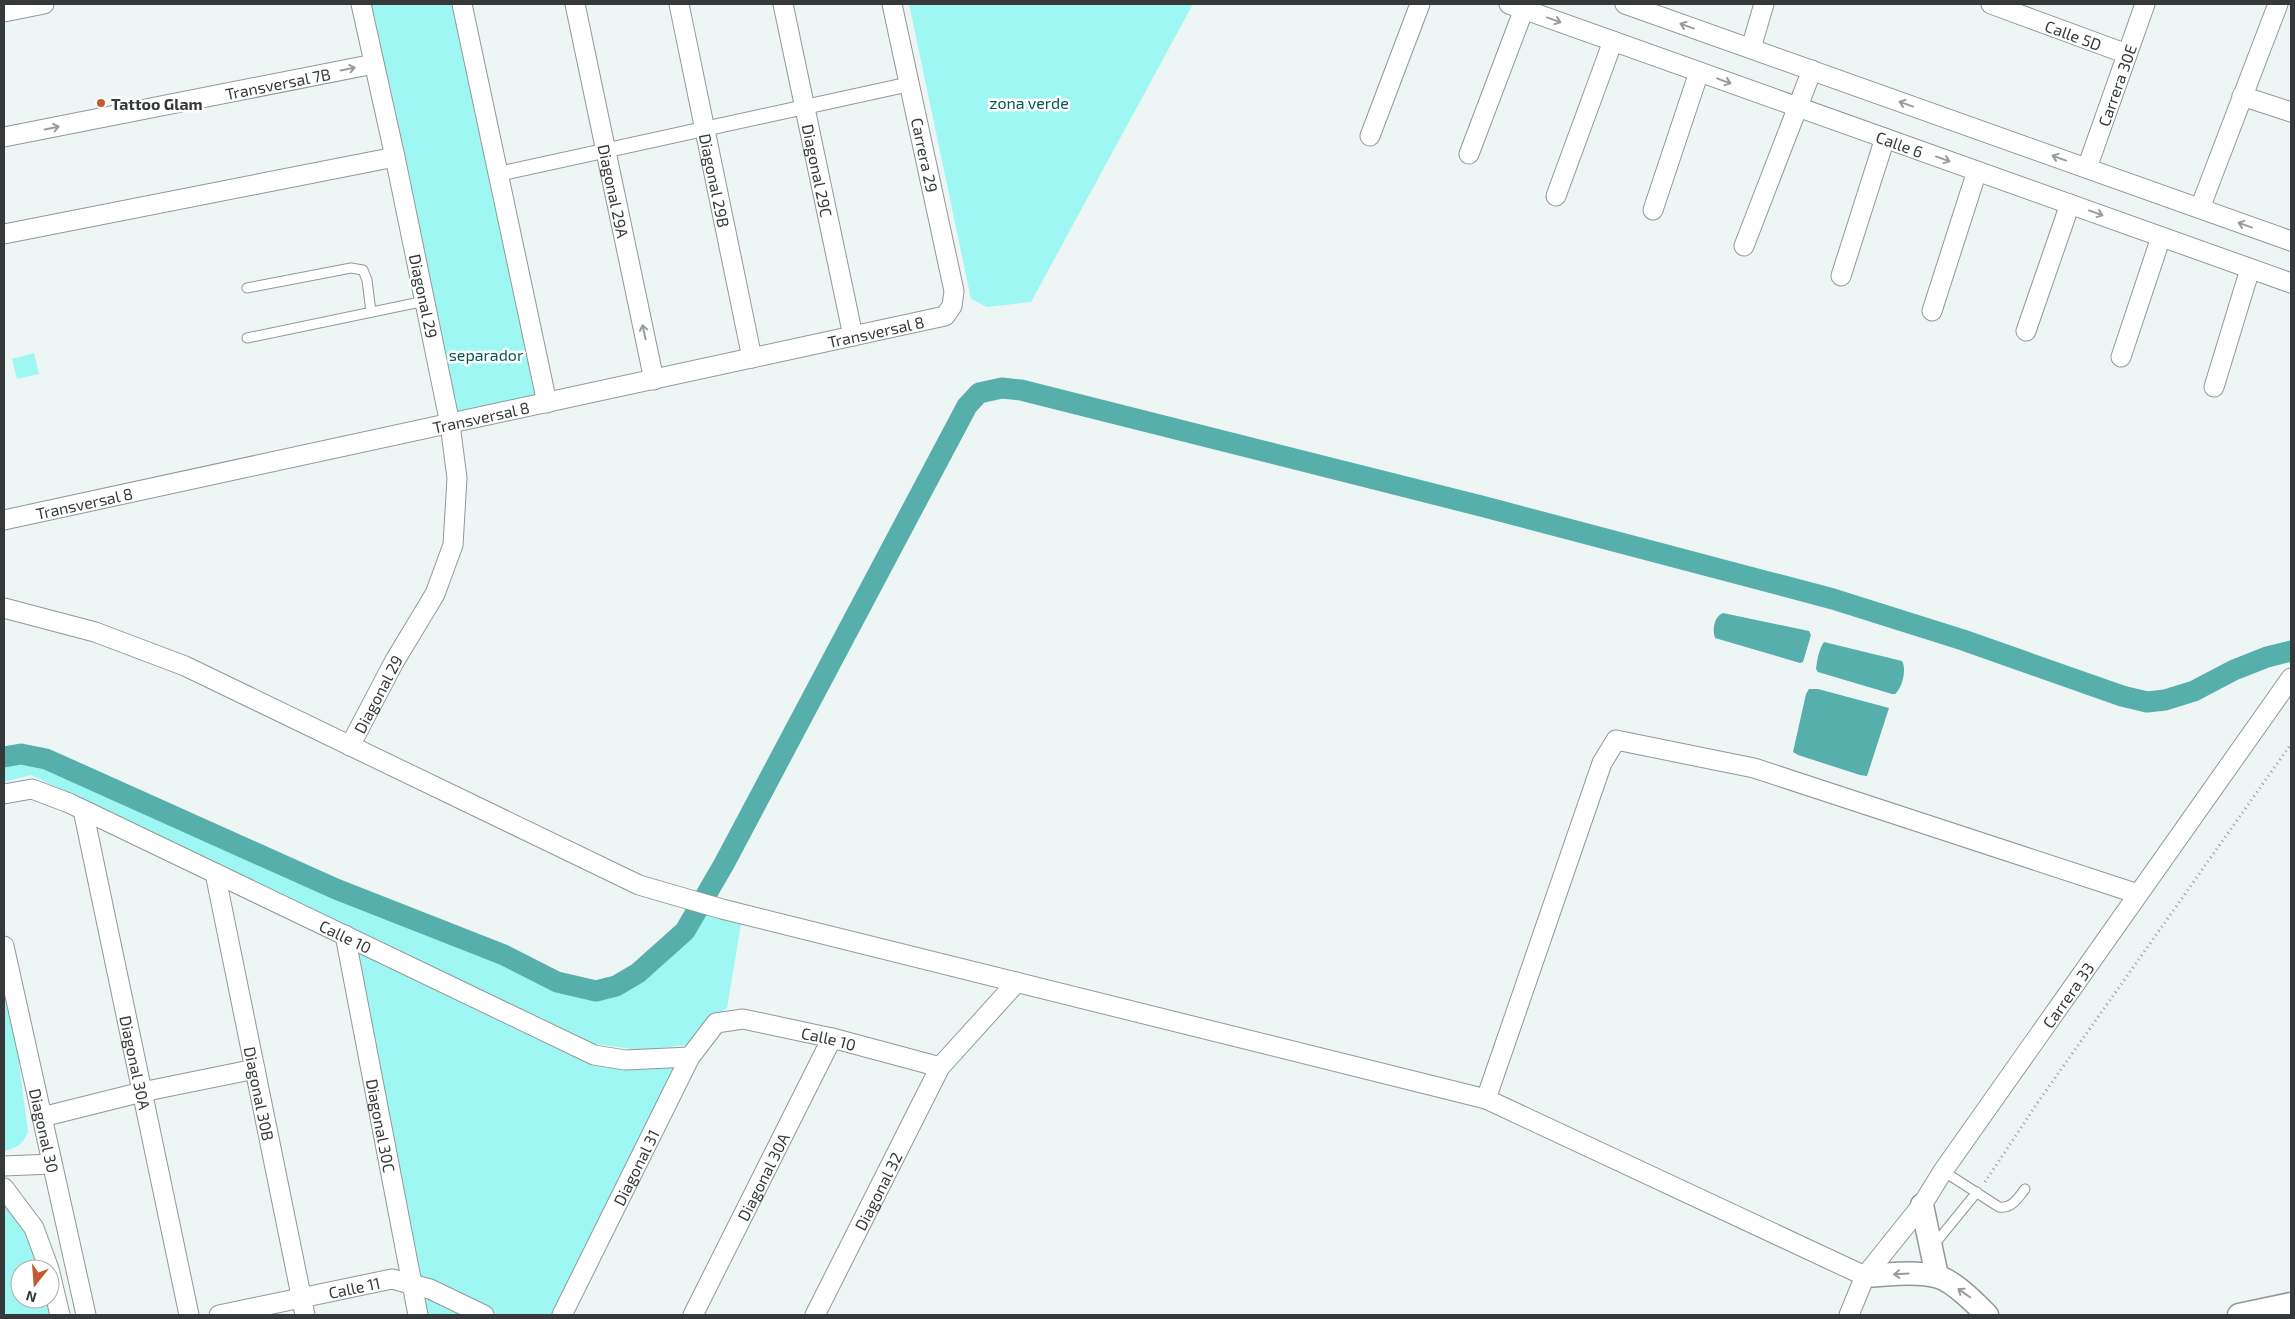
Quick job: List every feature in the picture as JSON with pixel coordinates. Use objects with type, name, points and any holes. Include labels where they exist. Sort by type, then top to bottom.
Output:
[{"type":"street","points":[[4,12],[44,4]]},
{"type":"street","name":"Diagonal 29","points":[[350,746],[394,662],[435,594],[453,545],[457,478],[450,424],[395,157],[361,4]]},
{"type":"street","points":[[462,4],[547,403]]},
{"type":"street","name":"Diagonal 29A","points":[[575,4],[654,380]]},
{"type":"street","name":"Diagonal 29B","points":[[679,4],[752,358]]},
{"type":"street","name":"Diagonal 29C","points":[[783,4],[853,336]]},
{"type":"street","name":"Carrera 29","points":[[892,4],[954,292],[952,306]]},
{"type":"street","points":[[1370,136],[1420,4]]},
{"type":"street","points":[[1625,4],[1650,8],[1750,48],[2291,241]]},
{"type":"street","points":[[1750,48],[1764,4]]},
{"type":"street","name":"Calle 5D","points":[[1991,4],[2127,54]]},
{"type":"street","name":"Carrera 30E","points":[[2087,168],[2145,4]]},
{"type":"street","points":[[2200,208],[2278,4]]},
{"type":"street","points":[[1469,154],[1516,6]]},
{"type":"street","name":"Calle 6","points":[[1516,6],[2291,283]]},
{"type":"street","points":[[1556,196],[1612,41]]},
{"type":"street","name":"Transversal 7B","points":[[4,137],[374,64]]},
{"type":"street","points":[[1744,246],[1812,70]]},
{"type":"street","points":[[1654,210],[1699,72]]},
{"type":"street","points":[[498,174],[910,84]]},
{"type":"street","points":[[2242,96],[2291,112]]},
{"type":"street","points":[[1841,276],[1884,138]]},
{"type":"street","points":[[4,234],[395,157]]},
{"type":"street","points":[[1932,311],[1977,171]]},
{"type":"street","points":[[2026,331],[2070,204]]},
{"type":"street","points":[[2121,358],[2161,237]]},
{"type":"street","points":[[2214,387],[2250,268]]},
{"type":"street","name":"Transversal 8","points":[[4,520],[944,316],[952,306]]},
{"type":"street","points":[[4,608],[95,632],[185,666],[639,885],[722,909],[1486,1099],[1866,1276],[1914,1274],[1937,1276],[1968,1296],[1987,1315]]},
{"type":"street","name":"Carrera 33","points":[[1849,1315],[1866,1276],[1922,1205],[1942,1171],[2291,678]]},
{"type":"street","points":[[1486,1099],[1602,763],[1616,740],[1754,768],[2138,894]]},
{"type":"street","name":"Calle 10","points":[[5,794],[32,789],[82,810],[594,1055],[624,1060],[690,1057]]},
{"type":"street","name":"Diagonal 30A","points":[[82,810],[190,1315]]},
{"type":"street","name":"Diagonal 30B","points":[[214,873],[304,1307]]},
{"type":"street","name":"Diagonal 30C","points":[[345,935],[418,1315]]},
{"type":"street","name":"Diagonal 30","points":[[4,946],[86,1315]]},
{"type":"street","name":"Diagonal 32","points":[[815,1315],[940,1067],[1017,982]]},
{"type":"street","name":"Calle 10","points":[[716,1022],[743,1019],[832,1038],[940,1067]]},
{"type":"street","name":"Diagonal 31","points":[[562,1315],[690,1057],[716,1022]]},
{"type":"street","name":"Diagonal 30A","points":[[693,1315],[832,1038]]},
{"type":"street","points":[[42,1117],[142,1092],[255,1070]]},
{"type":"street","points":[[4,1166],[52,1164]]},
{"type":"street","points":[[4,1188],[34,1228],[45,1259]]},
{"type":"street","points":[[1922,1205],[1937,1276]]},
{"type":"street","name":"Calle 11","points":[[219,1315],[304,1307],[392,1279],[430,1290],[484,1315]]},
{"type":"street","points":[[2239,1315],[2291,1304]]},
{"type":"lane","points":[[246,288],[351,268],[363,270],[367,280],[371,312]]},
{"type":"lane","points":[[247,338],[425,301]]},
{"type":"lane","points":[[1942,1171],[1999,1207],[2007,1208],[2026,1189]]},
{"type":"lane","points":[[1931,1248],[1977,1192]]},
{"type":"path","points":[[1977,1192],[2038,1102],[2291,744]]},
{"type":"green space","name":"separador","points":[[364,4],[458,4],[547,403],[450,424]]},
{"type":"green space","name":"zona verde","points":[[909,4],[1193,4],[1031,302],[987,307],[971,299]]},
{"type":"green space","points":[[34,353],[39,374],[17,379],[12,359]]},
{"type":"green space","points":[[21,755],[46,760],[333,892],[503,956],[557,983],[573,988],[596,992],[618,990],[637,979],[687,936],[702,913],[741,924],[727,1008],[709,1020],[688,1045],[640,1050],[588,1043],[31,775],[4,782],[4,758]]},
{"type":"green space","points":[[345,935],[594,1055],[690,1057],[562,1315],[418,1315]]},
{"type":"green space","points":[[4,983],[16,1040],[28,1132],[19,1145],[4,1151]]},
{"type":"green space","points":[[4,1190],[34,1228],[42,1259],[10,1259],[10,1309],[53,1309],[55,1315],[4,1315]]},
{"type":"shaded area","points":[[1723,613],[1809,631],[1811,635],[1803,662],[1800,663],[1715,638],[1714,624]]},
{"type":"shaded area","points":[[1824,642],[1902,661],[1904,674],[1898,691],[1892,694],[1818,672],[1816,669],[1818,658]]},
{"type":"shaded area","points":[[1809,689],[1818,689],[1889,708],[1867,776],[1793,752],[1806,694]]},
{"type":"waterway","points":[[4,757],[21,754],[46,759],[336,889],[504,955],[557,982],[596,991],[616,986],[638,973],[685,931],[724,864],[967,406],[979,393],[1002,388],[1021,390],[1485,507],[1833,599],[1963,640],[2122,696],[2147,702],[2165,700],[2194,691],[2234,670],[2267,657],[2291,651]]},
{"type":"place","name":"Tattoo Glam","points":[[101,103]]}]
